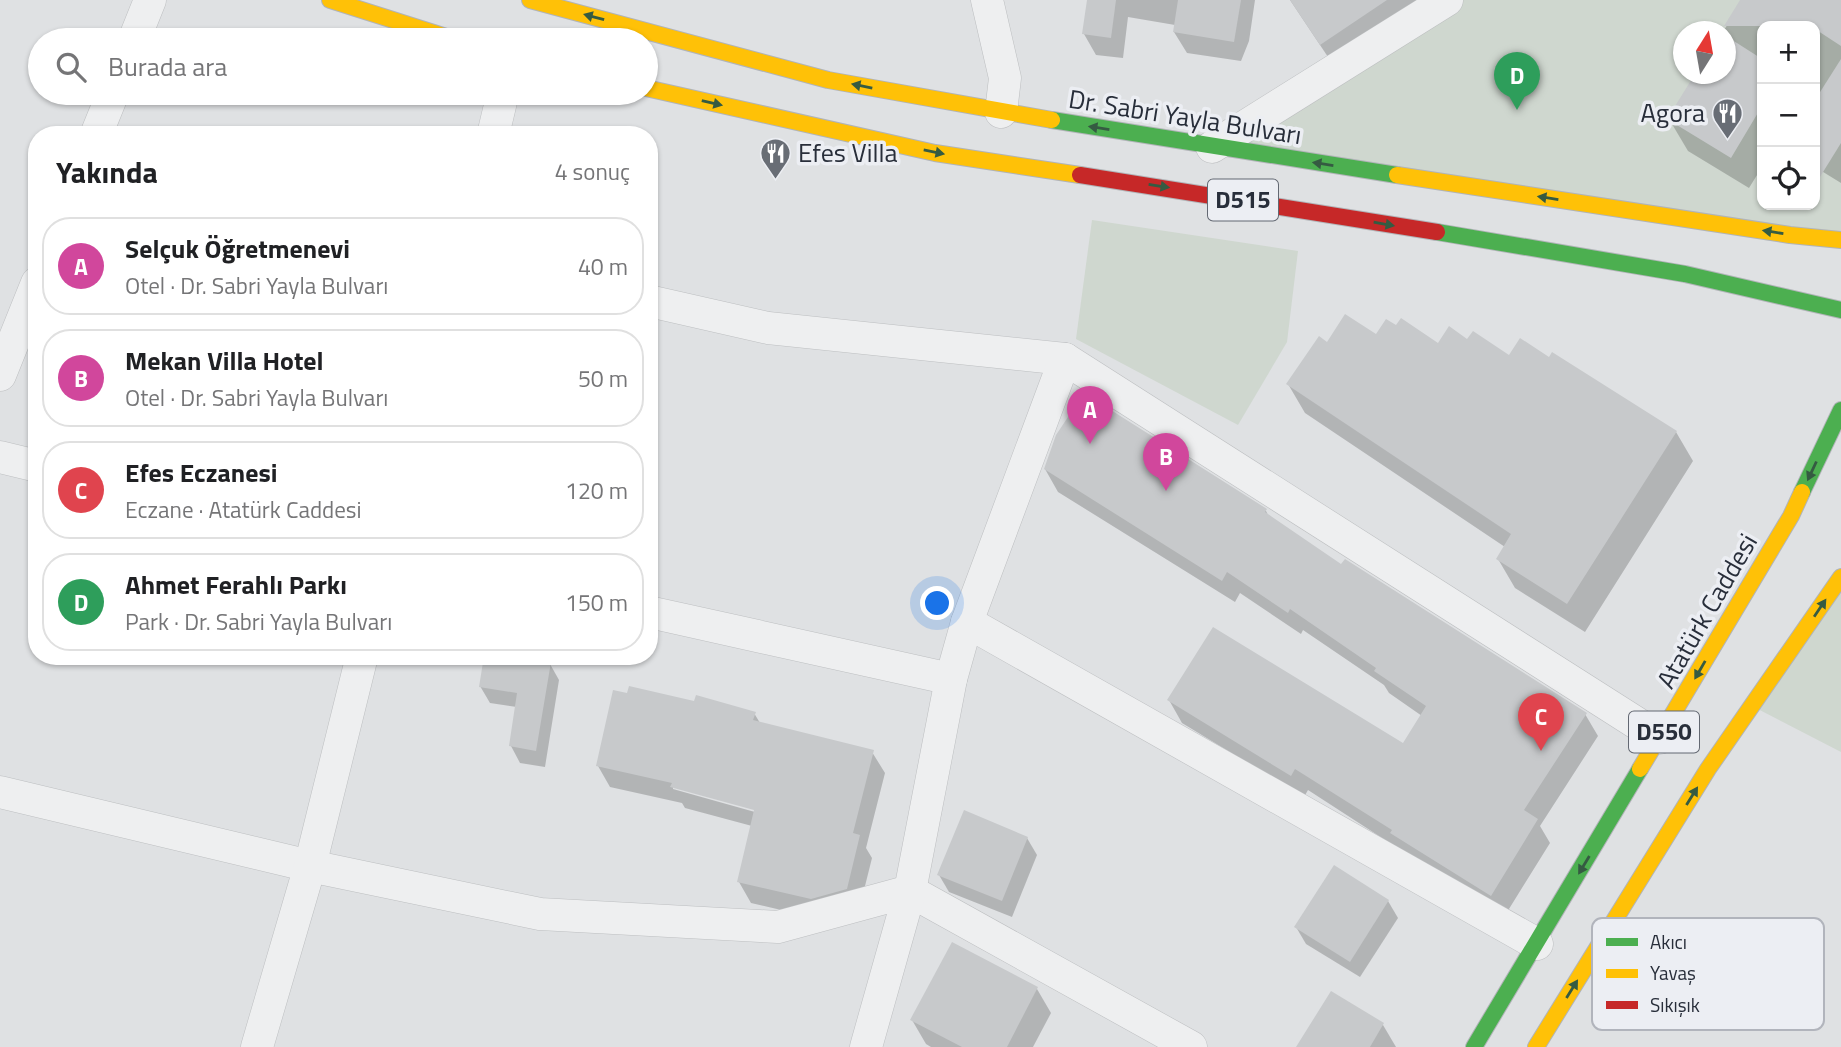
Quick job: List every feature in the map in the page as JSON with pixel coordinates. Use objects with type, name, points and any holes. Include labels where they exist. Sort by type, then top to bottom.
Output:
[{"type":"highway","points":[[330,0],[418,28]]},
{"type":"highway","name":"Dr. Sabri Yayla Bulvarı","points":[[530,0],[634,28]]},
{"type":"highway","name":"Dr. Sabri Yayla Bulvarı","points":[[658,34],[828,80],[1001,112],[1212,147],[1841,240]]},
{"type":"highway","name":"D515","points":[[658,91],[935,153],[1203,193],[1685,274],[1841,310]]},
{"type":"highway","name":"Atatürk Caddesi","points":[[1474,1047],[1791,516],[1841,410]]},
{"type":"highway","name":"D550","points":[[1616,918],[1708,769],[1841,577]]},
{"type":"highway","name":"D550","points":[[1536,1047],[1592,956]]},
{"type":"street","points":[[139,28],[150,0]]},
{"type":"street","points":[[987,0],[1005,78],[1001,112]]},
{"type":"street","points":[[1212,147],[1447,0]]},
{"type":"street","points":[[100,126],[108,105]]},
{"type":"street","points":[[495,126],[500,105]]},
{"type":"street","points":[[658,303],[768,328],[1065,359],[1660,738]]},
{"type":"street","points":[[0,375],[28,305]]},
{"type":"street","points":[[866,1047],[910,891],[950,679],[968,622],[1065,359]]},
{"type":"street","points":[[0,457],[28,464]]},
{"type":"street","points":[[658,614],[950,679]]},
{"type":"street","points":[[968,622],[1537,944]]},
{"type":"street","points":[[257,1047],[310,866],[360,665]]},
{"type":"street","points":[[0,792],[310,866],[540,914],[778,927],[910,891],[1191,1047]]},
{"type":"shaded area","points":[[1447,0],[1841,0],[1841,240],[1212,147]]},
{"type":"shaded area","points":[[1092,220],[1298,251],[1287,342],[1238,425],[1076,339]]},
{"type":"shaded area","points":[[1841,577],[1841,752],[1752,706]]},
{"type":"building","points":[[1087,0],[1116,0],[1111,38],[1082,34]]},
{"type":"building","points":[[1178,0],[1241,0],[1234,42],[1173,32]]},
{"type":"building","points":[[1290,0],[1387,0],[1320,45]]},
{"type":"building","points":[[1740,0],[1841,0],[1841,46],[1820,32],[1820,21],[1757,21],[1757,26],[1736,26],[1736,21],[1727,21]]},
{"type":"building","points":[[1736,42],[1757,56],[1757,114],[1731,158],[1667,119],[1689,84],[1736,84]]},
{"type":"building","points":[[1841,59],[1841,143],[1820,177],[1820,147],[1820,92]]},
{"type":"building","points":[[1345,314],[1376,334],[1386,319],[1396,325],[1401,318],[1438,343],[1449,326],[1467,339],[1473,331],[1509,355],[1520,338],[1549,357],[1552,352],[1677,431],[1567,604],[1496,559],[1511,534],[1286,384],[1319,336],[1327,342]]},
{"type":"building","points":[[1084,393],[1267,509],[1265,512],[1341,564],[1345,559],[1587,713],[1524,810],[1538,819],[1491,896],[1295,769],[1291,776],[1167,700],[1213,627],[1403,743],[1426,706],[1290,609],[1288,613],[1227,572],[1222,581],[1044,469],[1056,435]]},
{"type":"building","points":[[483,665],[550,665],[536,751],[509,746],[517,693],[479,687]]},
{"type":"building","points":[[629,686],[694,701],[696,695],[756,712],[753,720],[874,750],[853,833],[860,835],[847,889],[811,899],[737,882],[754,810],[670,787],[672,783],[596,766],[613,690],[627,693]]},
{"type":"building","points":[[964,810],[1028,837],[1002,901],[937,875]]},
{"type":"building","points":[[1334,865],[1389,900],[1350,962],[1294,927]]},
{"type":"building","points":[[952,942],[1038,987],[1007,1047],[962,1047],[910,1020]]},
{"type":"building","points":[[1331,991],[1384,1023],[1370,1047],[1296,1047]]},
{"type":"traffic: fast","points":[[1052,120],[1397,175]]},
{"type":"traffic: fast","points":[[1437,232],[1685,274],[1841,310]]},
{"type":"traffic: fast","points":[[1802,492],[1841,410]]},
{"type":"traffic: fast","points":[[1474,1047],[1640,769]]},
{"type":"traffic: slow","points":[[330,0],[418,28]]},
{"type":"traffic: slow","points":[[530,0],[634,28]]},
{"type":"traffic: slow","points":[[658,34],[828,80],[1052,120]]},
{"type":"traffic: slow","points":[[658,91],[935,153],[1080,175]]},
{"type":"traffic: slow","points":[[1397,175],[1790,235],[1841,240]]},
{"type":"traffic: slow","points":[[1640,769],[1791,516],[1802,492]]},
{"type":"traffic: slow","points":[[1616,918],[1708,769],[1841,577]]},
{"type":"traffic: slow","points":[[1536,1047],[1592,956]]},
{"type":"traffic: jam","points":[[1080,175],[1437,232]]},
{"type":"place","name":"Ahmet Ferahlı Parkı","points":[[1517,110]]},
{"type":"place","name":"Agora","points":[[1728,140]]},
{"type":"place","name":"Efes Villa","points":[[775,180]]},
{"type":"place","name":"Selçuk Öğretmenevi","points":[[1090,444]]},
{"type":"place","name":"Mekan Villa Hotel","points":[[1166,491]]},
{"type":"place","name":"Efes Eczanesi","points":[[1541,751]]}]
